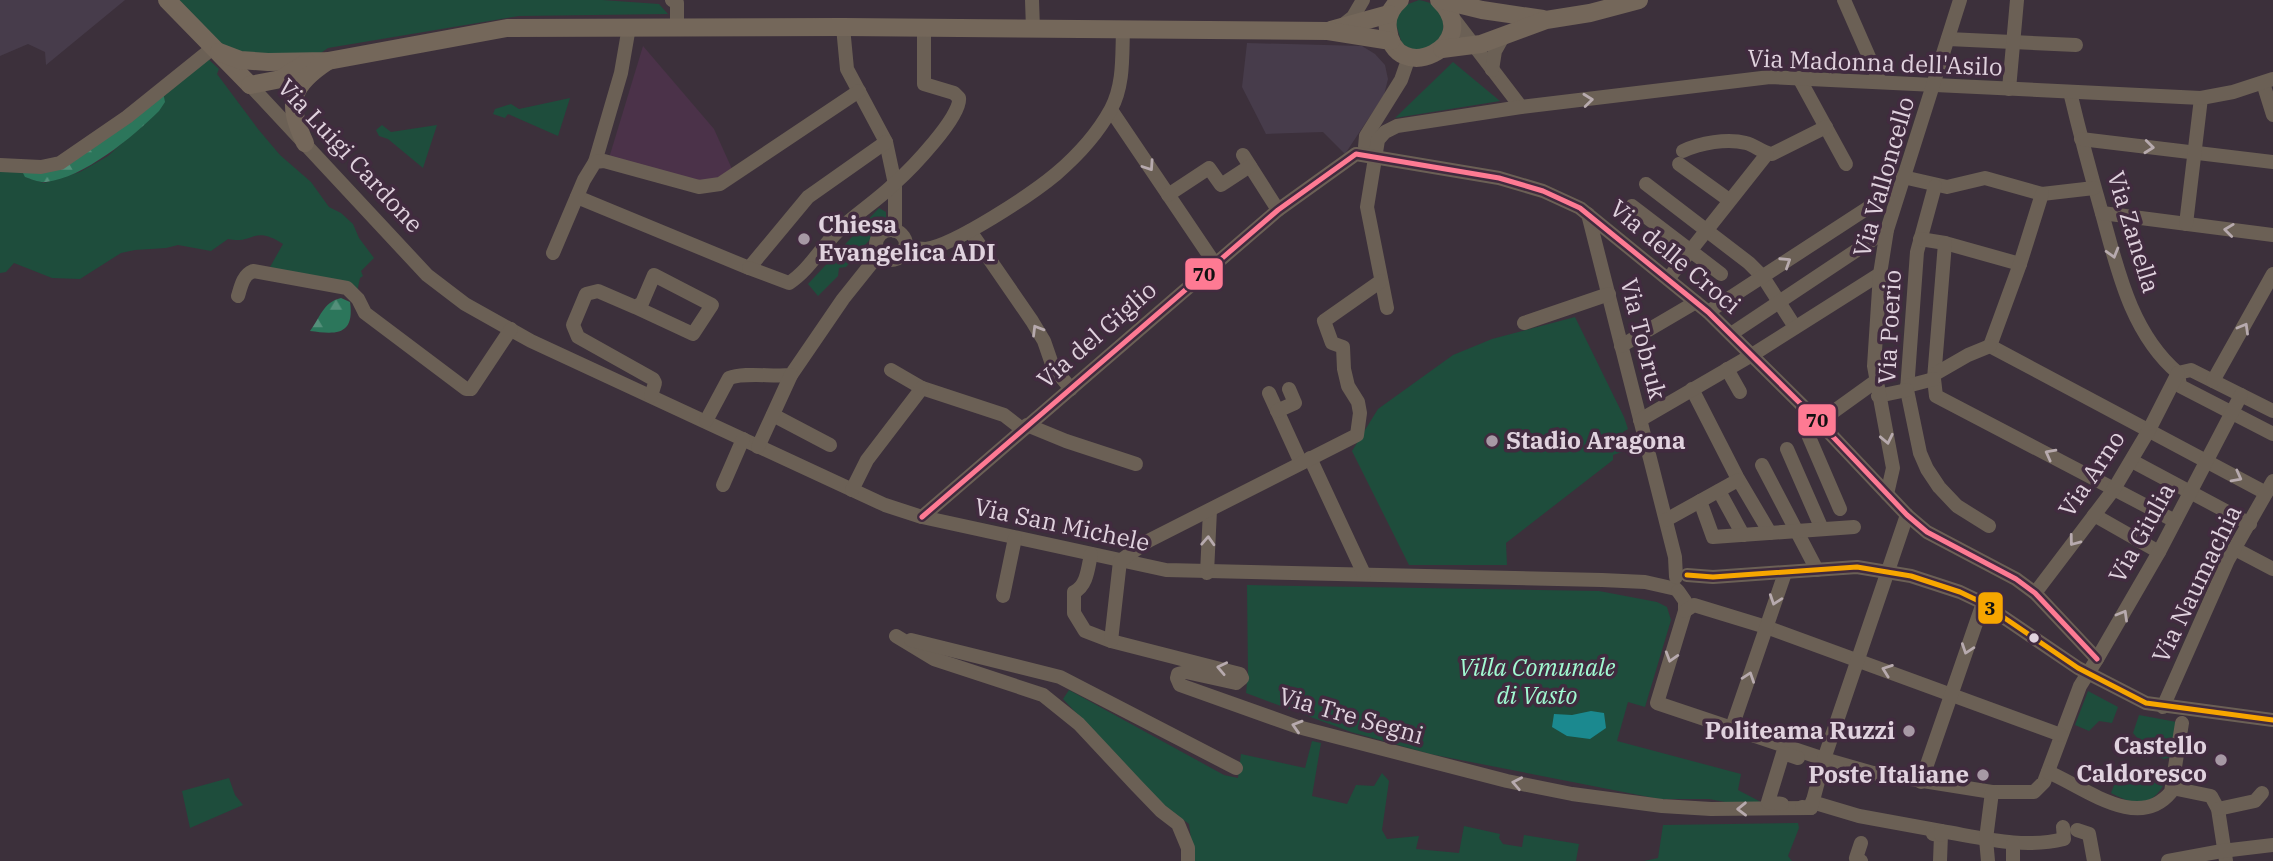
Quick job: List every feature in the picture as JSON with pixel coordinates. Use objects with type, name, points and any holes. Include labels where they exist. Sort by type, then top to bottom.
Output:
[{"type":"main road","name":"Via Luigi Cardone","points":[[167,0],[250,85]]},
{"type":"main road","points":[[1392,6],[1387,23],[1391,41],[1409,57],[1427,58],[1442,49],[1473,46],[1546,20],[1590,13],[1639,0]]},
{"type":"main road","points":[[1442,49],[1451,33],[1443,5],[1482,10],[1514,7],[1546,20]]},
{"type":"main road","points":[[1335,28],[1392,6]]},
{"type":"main road","points":[[216,50],[240,60],[278,63],[328,61],[507,28],[629,27],[1123,30],[1335,28],[1391,41]]},
{"type":"main road","points":[[250,85],[281,79],[309,61]]},
{"type":"main road","points":[[305,142],[294,120],[292,106],[307,74],[328,61]]},
{"type":"main road","points":[[250,85],[255,76],[278,63]]},
{"type":"street","points":[[672,0],[677,3],[677,27]]},
{"type":"street","points":[[1032,0],[1032,29]]},
{"type":"street","points":[[1335,28],[1353,17],[1363,0]]},
{"type":"street","points":[[1844,0],[1880,82]]},
{"type":"street","name":"Via Valloncello","points":[[1887,494],[1893,468],[1877,388],[1874,348],[1880,274],[1887,230],[1960,0]]},
{"type":"street","points":[[2009,89],[2017,0]]},
{"type":"street","points":[[1387,308],[1367,207],[1376,152],[1385,132],[1397,126],[1521,107],[1443,5]]},
{"type":"street","points":[[553,253],[595,162],[621,74],[629,27]]},
{"type":"street","points":[[843,27],[847,69],[886,142],[895,184],[895,230]]},
{"type":"street","points":[[577,197],[789,283],[799,277],[854,215],[895,184],[932,143],[960,102],[954,93],[923,84],[923,27]]},
{"type":"street","points":[[905,247],[928,249],[970,231],[1054,175],[1076,155],[1111,110],[1121,78],[1123,30]]},
{"type":"street","points":[[1492,70],[1495,51],[1504,35]]},
{"type":"street","points":[[1948,38],[2076,45]]},
{"type":"street","points":[[0,165],[41,167],[60,163],[216,50]]},
{"type":"street","points":[[1397,126],[1392,119],[1392,109],[1409,57]]},
{"type":"street","name":"Via Madonna dell'Asilo","points":[[1521,107],[1770,77],[2201,97],[2233,92],[2268,81]]},
{"type":"street","points":[[1799,78],[1846,164]]},
{"type":"street","points":[[2268,81],[2273,115]]},
{"type":"street","name":"Via Luigi Cardone","points":[[250,85],[427,275],[464,304],[510,330]]},
{"type":"street","points":[[1376,152],[1365,147],[1366,136],[1397,87]]},
{"type":"street","points":[[595,162],[604,161],[699,187],[710,187],[720,184],[859,91]]},
{"type":"street","name":"Via Zanella","points":[[2070,92],[2094,188],[2128,301],[2160,356],[2178,373],[2180,386],[2232,414]]},
{"type":"street","points":[[2186,224],[2201,97]]},
{"type":"street","points":[[1111,110],[1215,264]]},
{"type":"street","points":[[1728,200],[1681,157],[1696,145],[1739,142],[1748,143],[1767,154],[1777,153],[1826,127]]},
{"type":"street","points":[[2081,139],[2273,162]]},
{"type":"street","points":[[749,268],[808,197],[886,142]]},
{"type":"street","name":"Via del Giglio","points":[[922,517],[1278,210],[1356,154],[1376,152]]},
{"type":"street","name":"Via delle Croci","points":[[1376,152],[1499,178],[1570,202],[1588,214],[1731,334],[1887,494],[1905,520],[2001,569],[2035,593],[2097,659]]},
{"type":"street","points":[[1668,279],[1767,154]]},
{"type":"street","points":[[1168,195],[1209,168],[1221,185],[1246,161],[1278,210]]},
{"type":"street","points":[[1708,312],[1902,182],[1957,186],[1985,178],[2042,194],[2094,188]]},
{"type":"street","points":[[1646,184],[1749,263],[1763,277],[1795,327]]},
{"type":"street","name":"Via Poerio","points":[[1935,186],[1920,239],[1914,274],[1907,388],[1920,453],[1927,469],[1957,506],[1989,526]]},
{"type":"street","points":[[1822,529],[1782,452],[1809,437],[1822,425],[1877,388],[1907,388],[1990,346],[2042,194]]},
{"type":"street","points":[[1632,206],[1721,274]]},
{"type":"street","points":[[2102,213],[2273,235]]},
{"type":"street","name":"Via Tobruk","points":[[1588,214],[1675,557],[1688,581],[1685,601],[1698,607]]},
{"type":"street","points":[[895,230],[903,237],[905,247],[901,255],[892,259],[879,254],[876,245],[878,236],[895,230]]},
{"type":"street","points":[[1731,334],[1887,230]]},
{"type":"street","points":[[970,231],[1032,321],[1044,341],[1053,367],[1071,389]]},
{"type":"street","points":[[1920,239],[1945,243],[2020,264]]},
{"type":"street","points":[[1945,243],[1934,376],[1936,396],[2175,521]]},
{"type":"street","points":[[758,447],[791,375],[843,299],[879,254]]},
{"type":"street","points":[[238,296],[242,281],[253,271],[347,288],[358,299],[365,313],[466,389],[471,389],[510,330]]},
{"type":"street","points":[[1640,419],[1752,355],[1880,274]]},
{"type":"street","points":[[2213,381],[2273,274]]},
{"type":"street","points":[[635,307],[642,303],[654,275],[712,305],[694,334],[635,307],[598,290],[586,294],[573,325],[581,341],[653,379],[655,383],[651,396]]},
{"type":"street","points":[[1091,555],[1082,587],[1074,592],[1074,613],[1085,631],[1111,641],[1120,561],[1148,541],[1357,435],[1360,413],[1343,369],[1343,346],[1332,343],[1324,321],[1381,281]]},
{"type":"street","points":[[1524,323],[1609,294]]},
{"type":"street","points":[[1621,346],[1696,302]]},
{"type":"street","name":"Via San Michele","points":[[510,330],[885,505],[922,517],[1091,555],[1166,570],[1207,573],[1364,574],[1645,582],[1857,568],[1888,571],[1960,592],[1983,603],[2087,673],[2146,703],[2273,720]]},
{"type":"street","points":[[1990,346],[2207,461],[2270,487]]},
{"type":"street","points":[[1727,369],[1740,392]]},
{"type":"street","points":[[891,370],[922,388],[1004,415],[1024,427],[1136,464]]},
{"type":"street","points":[[2178,373],[2191,370],[2273,411]]},
{"type":"street","name":"Via Arno","points":[[2035,593],[2114,489],[2132,461],[2178,373]]},
{"type":"street","points":[[706,421],[729,378],[735,375],[791,375]]},
{"type":"street","points":[[852,490],[867,460],[922,388]]},
{"type":"street","points":[[1277,411],[1296,403],[1289,389]]},
{"type":"street","points":[[1692,389],[1770,533]]},
{"type":"street","points":[[1269,393],[1364,574]]},
{"type":"street","name":"Via Giulia","points":[[2048,772],[2087,673],[2159,552],[2241,395]]},
{"type":"street","points":[[2232,414],[2273,434]]},
{"type":"street","points":[[773,415],[830,445]]},
{"type":"street","points":[[1809,437],[1840,509]]},
{"type":"street","points":[[723,485],[743,439]]},
{"type":"street","points":[[2132,461],[2250,524]]},
{"type":"street","points":[[1762,465],[1817,570]]},
{"type":"street","points":[[1665,520],[1738,478]]},
{"type":"street","name":"Via Naumachia","points":[[2163,707],[2228,560],[2270,487]]},
{"type":"street","points":[[1719,491],[1742,535]]},
{"type":"street","points":[[1700,501],[1713,537],[1854,527]]},
{"type":"street","points":[[1207,573],[1210,510]]},
{"type":"street","points":[[2094,515],[2159,552]]},
{"type":"street","points":[[1811,805],[1905,520]]},
{"type":"street","points":[[1003,596],[1015,538]]},
{"type":"street","points":[[2235,549],[2273,569]]},
{"type":"street","points":[[1732,727],[1784,573]]},
{"type":"street","points":[[1921,782],[1983,603]]},
{"type":"street","points":[[1823,762],[1732,727],[1657,703],[1698,607],[1766,626],[2061,735]]},
{"type":"street","points":[[1188,861],[1188,848],[1178,824],[1144,794],[1079,724],[1051,701],[1043,695],[934,659],[896,636],[1060,677],[1236,768]]},
{"type":"street","name":"Via Tre Segni","points":[[1111,641],[1235,671],[1242,678],[1236,683],[1186,672],[1178,674],[1180,685],[1200,694],[1298,727],[1507,781],[1572,794],[1662,806],[1711,809],[1811,805]]},
{"type":"street","points":[[1941,833],[1811,805],[1768,802],[1783,753],[1921,782],[1992,792],[2034,792],[2040,788],[2048,772],[2116,805],[2133,809],[2157,804],[2172,789],[2182,723]]},
{"type":"street","points":[[2172,789],[2211,796],[2218,809],[2225,856]]},
{"type":"street","points":[[1988,861],[1986,839],[1992,792]]},
{"type":"street","points":[[2218,809],[2255,801],[2262,793]]},
{"type":"street","points":[[1866,822],[2013,844],[2064,839],[2070,829],[2089,834],[2094,861]]},
{"type":"street","points":[[1940,861],[1941,833]]},
{"type":"street","points":[[1861,843],[1856,858],[1861,861]]},
{"type":"street","points":[[2013,844],[2013,861]]},
{"type":"street","points":[[2168,861],[2225,856],[2273,845]]},
{"type":"shaded area","points":[[0,0],[125,0],[46,65],[45,52],[28,44],[0,56]]},
{"type":"shaded area","points":[[1247,43],[1362,46],[1375,54],[1385,65],[1388,79],[1384,95],[1345,154],[1323,132],[1266,134],[1242,87]]},
{"type":"shaded area","points":[[643,46],[714,129],[732,169],[707,184],[609,158]]},
{"type":"green space","points":[[175,0],[602,0],[659,4],[668,14],[519,16],[328,48],[309,61],[226,55]]},
{"type":"green space","points":[[1419,0],[1434,5],[1439,10],[1443,28],[1439,43],[1416,52],[1402,44],[1395,21],[1403,6]]},
{"type":"green space","points":[[207,58],[219,69],[217,74],[280,155],[311,182],[329,207],[353,224],[359,238],[374,258],[361,271],[363,276],[360,278],[357,292],[270,267],[283,244],[273,238],[259,235],[243,240],[228,239],[211,251],[178,245],[121,253],[80,279],[52,278],[14,263],[6,272],[0,273],[0,168],[25,168],[25,177],[44,183],[80,172],[108,156],[146,121],[163,92]]},
{"type":"green space","points":[[1453,62],[1500,101],[1395,118]]},
{"type":"green space","points":[[163,92],[165,102],[159,111],[122,144],[91,165],[76,173],[46,182],[25,177],[22,171],[55,168]]},
{"type":"green space","points":[[570,98],[558,136],[508,114],[505,118],[493,114],[495,109],[511,104],[519,109]]},
{"type":"green space","points":[[382,125],[391,132],[437,125],[423,168],[388,139],[379,136],[376,130]]},
{"type":"green space","points":[[879,208],[886,212],[886,221],[846,267],[839,268],[838,276],[818,296],[808,284]]},
{"type":"green space","points":[[341,298],[350,302],[351,313],[346,327],[341,331],[327,333],[310,331],[326,307]]},
{"type":"green space","name":"Stadio Aragona","points":[[1575,317],[1624,417],[1628,429],[1623,432],[1628,450],[1613,455],[1613,460],[1506,543],[1507,565],[1409,565],[1352,451],[1378,409],[1453,355],[1492,339]]},
{"type":"green space","name":"Villa Comunale di Vasto","points":[[1247,585],[1599,591],[1657,602],[1667,607],[1671,620],[1645,707],[1628,702],[1617,741],[1741,774],[1738,790],[1761,802],[1736,804],[1709,799],[1659,799],[1430,754],[1351,732],[1246,693]]},
{"type":"green space","points":[[1069,690],[1224,775],[1238,778],[1241,754],[1305,768],[1312,741],[1321,743],[1312,796],[1347,804],[1356,785],[1374,786],[1382,773],[1389,781],[1382,830],[1387,839],[1419,836],[1416,849],[1459,853],[1464,826],[1500,834],[1499,838],[1503,844],[1522,847],[1524,835],[1579,844],[1576,861],[1194,861],[1189,824],[1160,802],[1063,699]]},
{"type":"green space","points":[[2088,691],[2118,707],[2112,723],[2099,721],[2089,731],[2075,725]]},
{"type":"green space","points":[[2139,715],[2182,723],[2177,756],[2164,759],[2143,752],[2140,741],[2133,733]]},
{"type":"green space","points":[[2135,774],[2163,786],[2152,798],[2140,802],[2126,800],[2111,793],[2114,785],[2126,783]]},
{"type":"green space","points":[[229,778],[235,795],[243,805],[190,828],[182,791]]},
{"type":"green space","points":[[1798,823],[1799,828],[1788,856],[1792,861],[1644,861],[1658,858],[1663,825]]},
{"type":"water","points":[[1591,711],[1604,713],[1606,728],[1590,739],[1567,736],[1552,727],[1554,714],[1572,715]]},
{"type":"transit line","name":"70","points":[[922,517],[1278,210],[1356,154],[1499,178],[1543,191],[1580,208],[1708,312],[1819,422],[1907,515],[1927,532],[2016,579],[2035,593],[2097,659]]},
{"type":"transit line","name":"3","points":[[1687,575],[1713,577],[1857,567],[1911,576],[1981,602],[2078,668],[2146,703],[2273,720]]},
{"type":"place","name":"Chiesa Evangelica ADI","points":[[804,239]]},
{"type":"place","name":"Stadio Aragona","points":[[1492,441]]},
{"type":"place","name":"Politeama Ruzzi","points":[[1909,731]]},
{"type":"place","name":"Castello Caldoresco","points":[[2221,760]]},
{"type":"place","name":"Poste Italiane","points":[[1983,775]]}]
